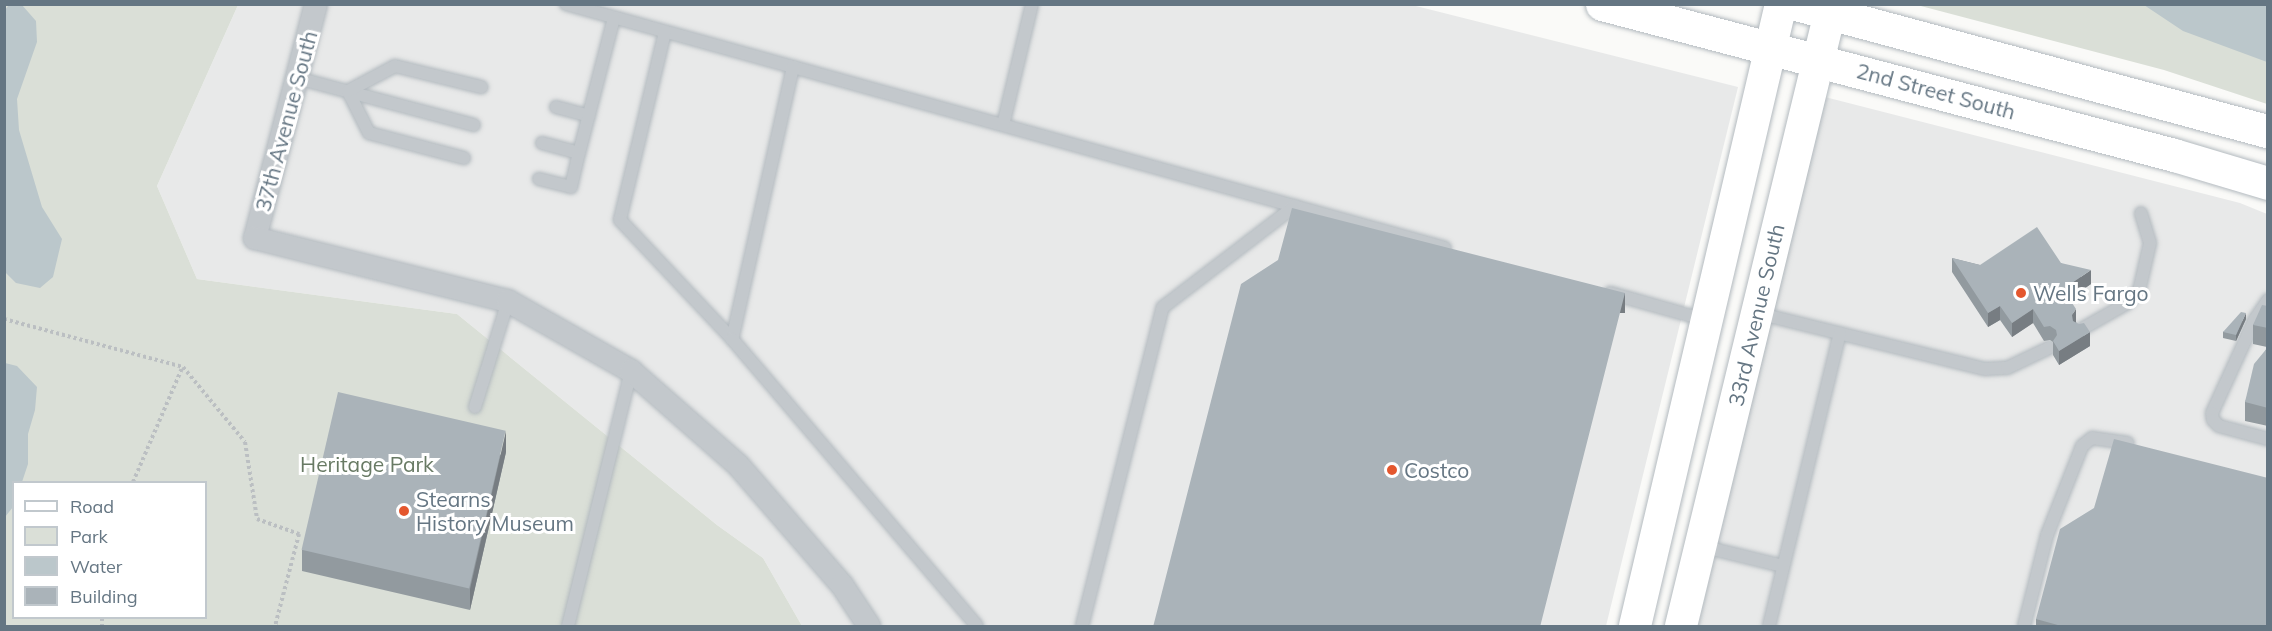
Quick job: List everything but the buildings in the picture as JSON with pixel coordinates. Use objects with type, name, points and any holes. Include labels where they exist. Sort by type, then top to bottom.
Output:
[{"type":"main road","name":"2nd Street South","points":[[1602,4],[2206,164],[2268,183]]},
{"type":"main road","points":[[1635,627],[1781,4]]},
{"type":"main road","points":[[1796,4],[1831,9],[2268,132]]},
{"type":"main road","name":"33rd Avenue South","points":[[1681,627],[1831,9]]},
{"type":"street","name":"37th Avenue South","points":[[316,4],[255,238],[508,301]]},
{"type":"street","points":[[508,301],[631,371],[738,465],[842,585],[869,627]]},
{"type":"lane","points":[[566,4],[1457,251]]},
{"type":"lane","points":[[1003,125],[1032,4]]},
{"type":"lane","points":[[539,179],[570,187],[614,18]]},
{"type":"lane","points":[[665,32],[620,220],[732,339],[977,627]]},
{"type":"lane","points":[[348,91],[395,66],[482,87]]},
{"type":"lane","points":[[732,339],[793,67]]},
{"type":"lane","points":[[297,78],[474,124]]},
{"type":"lane","points":[[348,91],[369,133],[464,158]]},
{"type":"lane","points":[[556,107],[589,116]]},
{"type":"lane","points":[[542,143],[579,153]]},
{"type":"lane","points":[[1082,627],[1163,307],[1294,206]]},
{"type":"lane","points":[[2080,330],[2126,304],[2139,291],[2150,243],[2141,213]]},
{"type":"lane","points":[[1594,289],[1707,320]]},
{"type":"lane","points":[[2268,300],[2255,319],[2212,413],[2213,420],[2219,426],[2268,439]]},
{"type":"lane","points":[[476,407],[508,301]]},
{"type":"lane","points":[[1756,312],[1974,368],[1997,370],[2049,348]]},
{"type":"lane","points":[[1769,627],[1840,333]]},
{"type":"lane","points":[[568,627],[631,371]]},
{"type":"lane","points":[[2024,627],[2047,535],[2082,446],[2092,438],[2136,446]]},
{"type":"lane","points":[[1700,546],[1783,566]]},
{"type":"path","points":[[4,319],[183,367],[245,442],[256,519],[299,534],[275,627]]},
{"type":"path","points":[[133,481],[183,367]]},
{"type":"shaded area","points":[[1408,4],[1738,87],[1606,626],[802,626],[763,558],[717,525],[457,314],[197,279],[157,186],[238,5]]},
{"type":"shaded area","points":[[1825,97],[2240,203],[2267,214],[2267,626],[1698,626]]},
{"type":"green space","name":"Heritage Park","points":[[4,5],[238,5],[157,186],[197,279],[457,314],[717,525],[763,558],[802,626],[5,626]]},
{"type":"green space","points":[[1917,5],[2267,5],[2267,104],[2164,70]]},
{"type":"water","points":[[22,5],[36,21],[37,42],[17,99],[19,130],[42,207],[62,239],[53,277],[40,288],[16,283],[5,272],[5,10],[8,6]]},
{"type":"water","points":[[2144,5],[2267,5],[2267,62],[2183,31]]},
{"type":"water","points":[[5,363],[17,366],[37,387],[35,410],[28,434],[28,464],[22,481],[12,481],[12,508],[5,517]]},
{"type":"place","name":"Wells Fargo","points":[[2021,293]]},
{"type":"place","name":"Costco","points":[[1392,470]]},
{"type":"place","name":"Stearns History Museum","points":[[404,511]]}]
